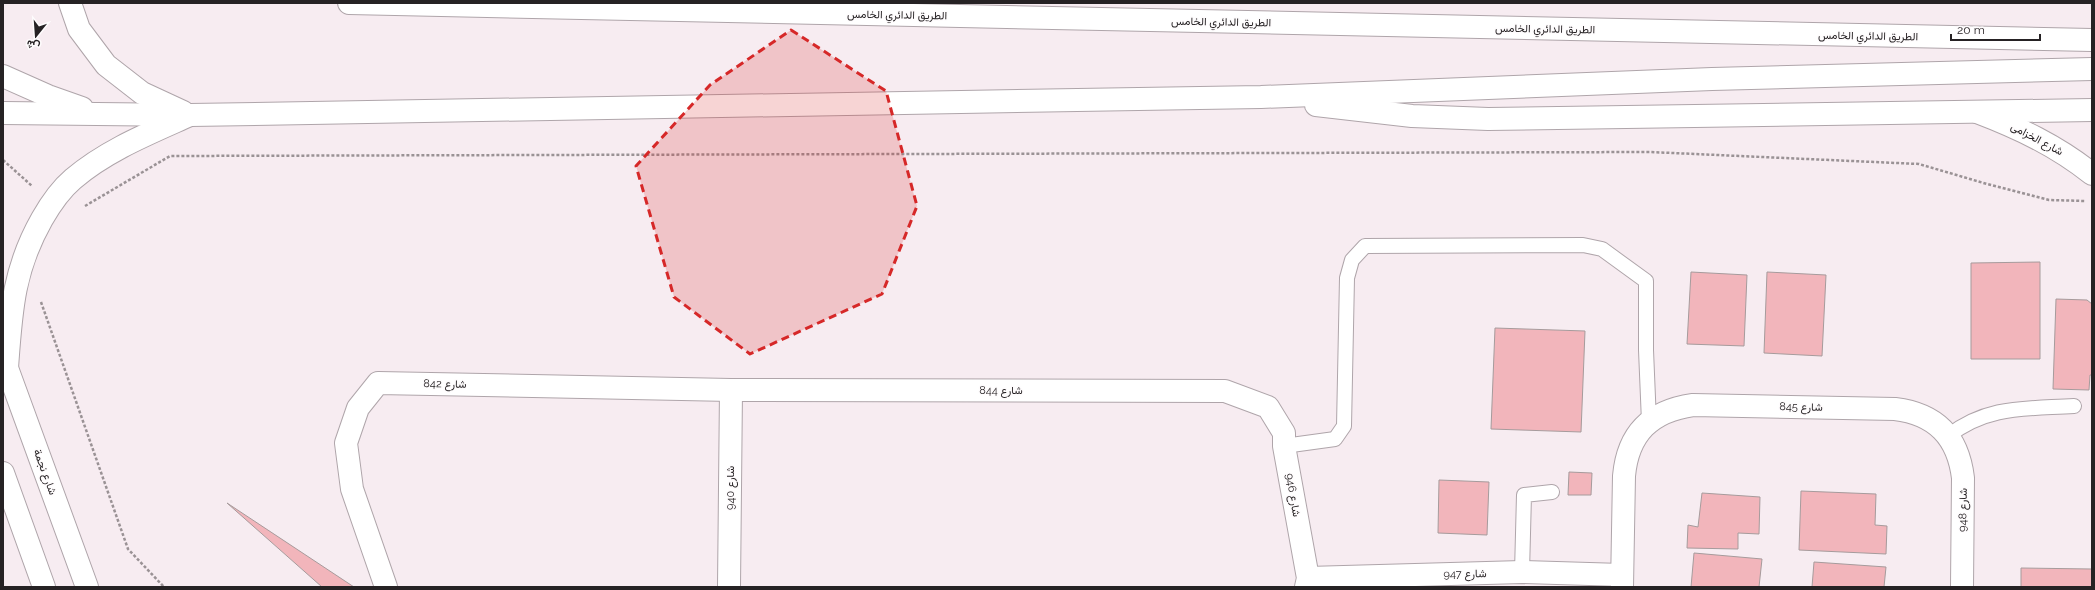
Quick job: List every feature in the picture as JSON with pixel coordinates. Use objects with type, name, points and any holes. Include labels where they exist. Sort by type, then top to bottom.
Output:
[{"type":"main road","points":[[70,3],[79,30],[106,65],[142,93],[190,115]]},
{"type":"main road","name":"الطريق الدائري الخامس","points":[[349,3],[2092,40]]},
{"type":"main road","points":[[3,113],[190,115],[1261,97],[1712,79],[2092,69]]},
{"type":"main road","points":[[3,76],[48,96],[99,114]]},
{"type":"main road","points":[[1261,97],[1336,108],[1412,116],[1488,119],[2092,110]]},
{"type":"main road","name":"شارع الخزامى","points":[[1977,112],[2018,127],[2056,148],[2092,174]]},
{"type":"main road","points":[[5,362],[11,310],[18,274],[30,240],[51,203],[72,179],[99,160],[132,140],[190,115]]},
{"type":"main road","name":"شارع نجمة","points":[[5,362],[87,587]]},
{"type":"main road","name":"شارع 842","points":[[386,587],[352,489],[346,443],[358,408],[378,383],[731,390]]},
{"type":"main road","name":"شارع 844","points":[[731,390],[1225,391],[1268,407]]},
{"type":"main road","name":"شارع 940","points":[[729,587],[731,390]]},
{"type":"main road","name":"شارع 845","points":[[1649,422],[1662,413],[1677,407],[1692,405],[1895,409],[1910,411],[1924,416],[1937,425],[1948,436]]},
{"type":"main road","name":"شارع 946","points":[[1268,407],[1284,433],[1284,446],[1307,582]]},
{"type":"main road","name":"شارع 947","points":[[1307,582],[1522,572],[1622,581],[1625,460],[1630,446],[1638,433],[1649,422]]},
{"type":"main road","name":"شارع 948","points":[[1948,436],[1956,448],[1961,462],[1963,478],[1962,587]]},
{"type":"main road","points":[[3,472],[44,587]]},
{"type":"lane","points":[[1284,446],[1334,438],[1344,426],[1347,278],[1352,260],[1365,246],[1583,245],[1602,249],[1646,281],[1646,350],[1649,422]]},
{"type":"lane","points":[[1948,436],[1970,421],[1995,412],[2074,406]]},
{"type":"lane","points":[[1522,572],[1524,495],[1552,492]]},
{"type":"path","points":[[84,207],[170,156],[1650,152],[1919,164],[2049,200],[2092,202]]},
{"type":"path","points":[[3,160],[51,203]]},
{"type":"path","points":[[39,297],[128,549],[164,587]]},
{"type":"highlighted area","points":[[791,30],[886,91],[917,206],[882,294],[750,354],[674,297],[636,166],[710,85]]},
{"type":"building","points":[[2040,262],[2040,359],[1971,359],[1971,263]]},
{"type":"building","points":[[1691,272],[1747,275],[1744,346],[1687,344]]},
{"type":"building","points":[[1767,272],[1826,275],[1822,356],[1764,353]]},
{"type":"building","points":[[2056,299],[2087,300],[2092,304],[2092,375],[2090,375],[2089,390],[2053,389]]},
{"type":"building","points":[[1495,328],[1585,331],[1581,432],[1491,429]]},
{"type":"building","points":[[1569,472],[1592,473],[1591,495],[1568,495]]},
{"type":"building","points":[[1439,480],[1489,482],[1487,535],[1438,533]]},
{"type":"building","points":[[1801,491],[1876,494],[1875,525],[1887,526],[1886,554],[1799,550]]},
{"type":"building","points":[[1702,493],[1760,497],[1759,534],[1738,533],[1738,549],[1687,548],[1688,525],[1698,527]]},
{"type":"building","points":[[227,503],[354,587],[322,587]]},
{"type":"building","points":[[1694,553],[1762,559],[1759,587],[1691,587]]},
{"type":"building","points":[[1814,562],[1886,567],[1884,587],[1812,587]]},
{"type":"building","points":[[2021,568],[2092,569],[2092,587],[2021,587]]}]
